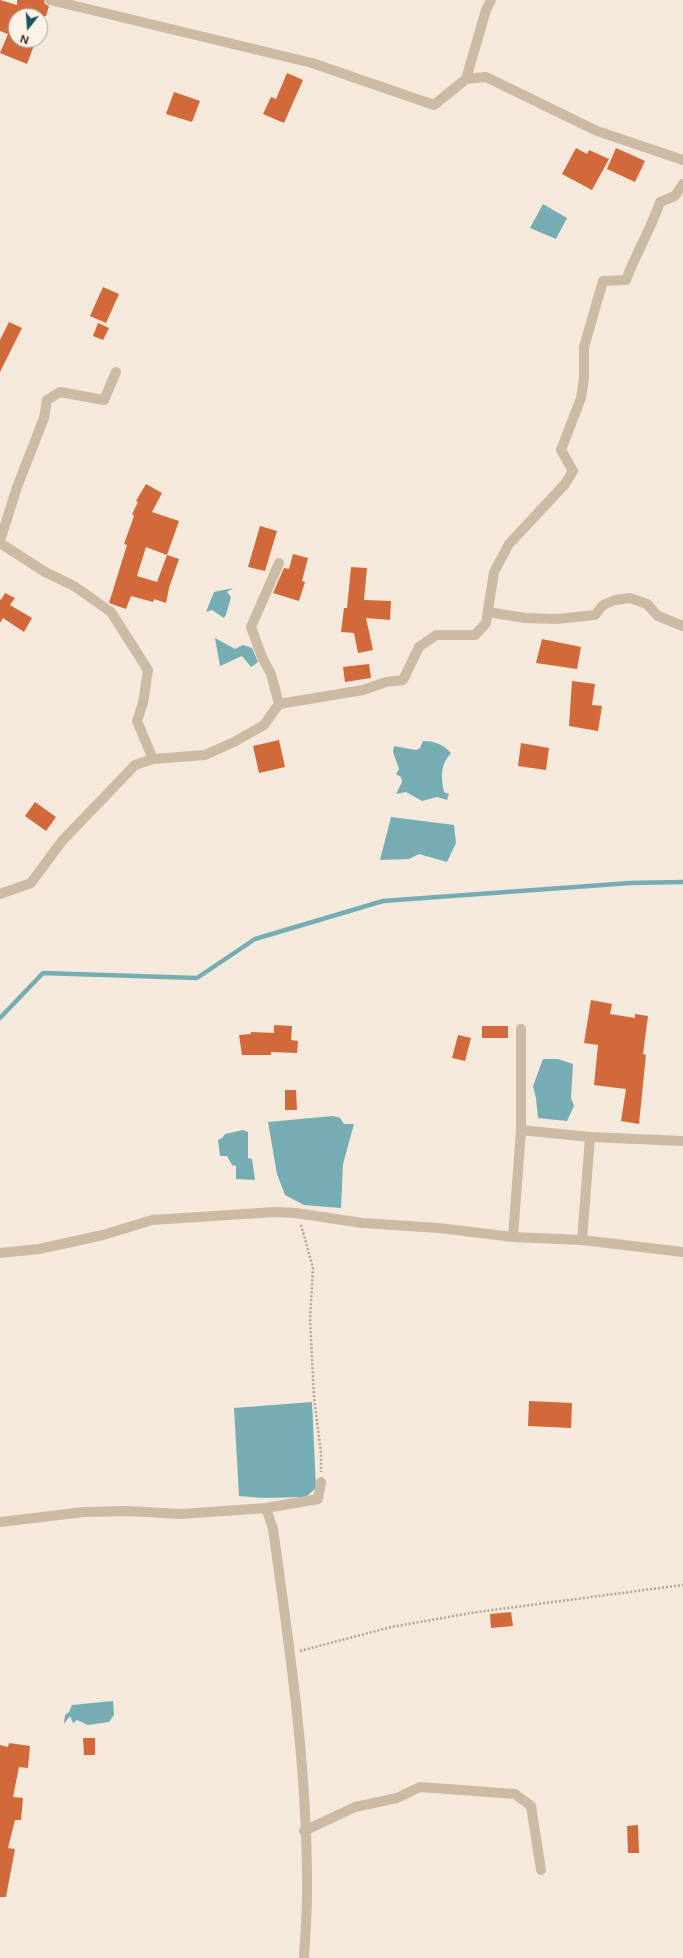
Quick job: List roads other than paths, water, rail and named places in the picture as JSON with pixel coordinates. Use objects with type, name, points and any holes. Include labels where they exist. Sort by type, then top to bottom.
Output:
[{"type":"street","points":[[50,0],[312,63],[434,105],[466,79],[486,77],[597,131],[683,160]]},
{"type":"street","points":[[466,79],[486,10],[491,0]]},
{"type":"street","points":[[0,894],[31,883],[62,840],[135,765],[153,759],[205,755],[234,742],[264,725],[279,704],[363,690],[386,682],[403,680],[419,647],[436,635],[475,635],[486,623],[494,572],[509,544],[564,484],[573,471],[560,450],[581,398],[584,378],[584,347],[603,281],[626,280],[635,254],[652,226],[660,202],[675,196],[683,184]]},
{"type":"street","points":[[116,372],[104,400],[60,392],[47,400],[44,418],[17,487],[0,542],[45,572],[74,586],[111,612],[148,670],[137,721],[153,759]]},
{"type":"street","points":[[279,563],[251,626],[262,657],[271,674],[279,704]]},
{"type":"street","points":[[488,612],[525,618],[557,619],[596,615],[603,605],[615,600],[630,598],[647,604],[658,616],[683,626]]},
{"type":"street","points":[[513,1237],[521,1130],[521,1029]]},
{"type":"street","points":[[521,1130],[590,1137],[683,1141]]},
{"type":"street","points":[[582,1240],[590,1137]]},
{"type":"street","points":[[0,1252],[46,1248],[102,1235],[152,1220],[275,1212],[296,1213],[362,1223],[439,1228],[513,1237],[582,1240],[683,1252]]},
{"type":"street","points":[[0,1522],[84,1512],[127,1511],[181,1514],[266,1508],[318,1499],[321,1482]]},
{"type":"street","points":[[266,1508],[273,1529],[296,1696],[307,1894],[304,1958]]},
{"type":"street","points":[[304,1831],[355,1807],[397,1798],[420,1787],[515,1794],[531,1806],[541,1870]]},
{"type":"water","points":[[543,204],[567,218],[556,239],[530,228]]},
{"type":"water","points":[[233,588],[227,592],[231,597],[224,618],[212,610],[206,612],[214,592]]},
{"type":"water","points":[[215,638],[235,649],[243,645],[252,648],[258,662],[251,667],[242,656],[220,666]]},
{"type":"water","points":[[423,741],[445,747],[451,753],[445,762],[442,771],[444,792],[449,794],[447,800],[437,797],[422,801],[406,792],[396,794],[402,782],[401,777],[396,774],[399,769],[393,752],[394,746],[416,750],[420,748]]},
{"type":"water","points":[[391,817],[454,825],[456,843],[447,862],[419,854],[409,859],[380,860]]},
{"type":"water","points":[[543,1059],[558,1059],[573,1064],[571,1098],[574,1106],[567,1121],[538,1118],[533,1086]]},
{"type":"water","points":[[333,1116],[340,1118],[344,1124],[354,1124],[343,1164],[341,1208],[304,1205],[285,1195],[277,1174],[268,1122]]},
{"type":"water","points":[[243,1130],[248,1132],[248,1158],[252,1159],[255,1180],[236,1179],[236,1166],[232,1165],[227,1156],[220,1156],[218,1140],[225,1134]]},
{"type":"water","points":[[312,1402],[316,1488],[306,1497],[263,1498],[239,1496],[234,1408]]},
{"type":"water","points":[[113,1701],[114,1715],[109,1722],[88,1725],[77,1720],[73,1723],[70,1716],[64,1724],[65,1715],[69,1712],[72,1705]]},
{"type":"waterway","points":[[0,1018],[43,973],[197,978],[255,939],[383,901],[630,883],[683,882]]}]
